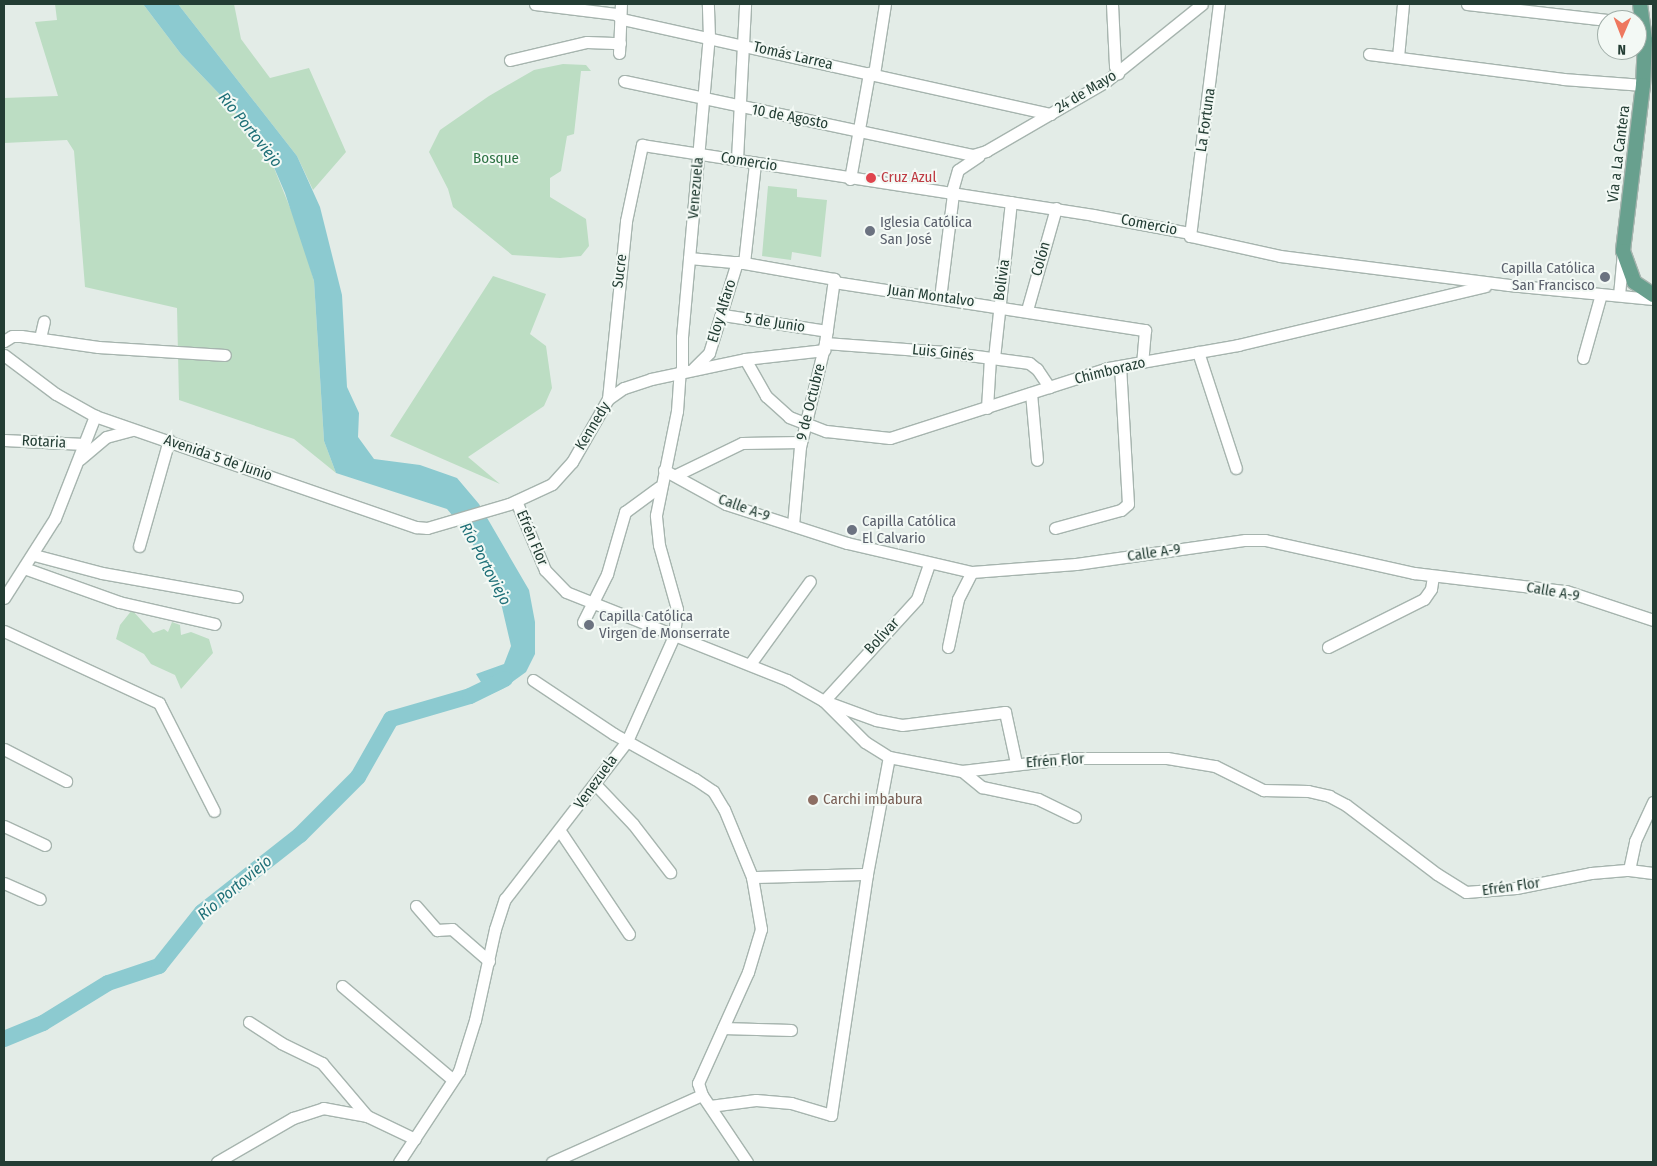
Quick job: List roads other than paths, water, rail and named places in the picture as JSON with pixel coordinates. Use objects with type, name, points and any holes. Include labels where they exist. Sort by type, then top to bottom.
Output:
[{"type":"main road","name":"Vía a La Cantera","points":[[1642,60],[1643,85],[1623,251],[1634,282],[1653,297]]},
{"type":"street","name":"Tomás Larrea","points":[[535,4],[619,10],[745,45],[1051,114]]},
{"type":"street","name":"Venezuela","points":[[399,1162],[459,1070],[475,1020],[505,899],[560,831],[627,741],[674,636],[677,608],[656,526],[660,487],[684,371],[690,258],[705,100],[709,36],[708,4]]},
{"type":"street","points":[[737,159],[745,45],[745,4]]},
{"type":"street","points":[[850,179],[858,131],[872,74],[885,4]]},
{"type":"street","points":[[1112,4],[1115,66],[1118,73]]},
{"type":"street","name":"24 de Mayo","points":[[957,154],[973,155],[986,151],[1118,73],[1202,4]]},
{"type":"street","name":"La Fortuna","points":[[1190,233],[1219,4]]},
{"type":"street","points":[[1398,57],[1403,4]]},
{"type":"street","points":[[1467,4],[1597,19]]},
{"type":"street","points":[[510,60],[587,42],[620,48],[619,10]]},
{"type":"street","points":[[1369,54],[1563,79],[1643,85]]},
{"type":"street","name":"10 de Agosto","points":[[624,81],[957,154]]},
{"type":"street","points":[[1026,108],[1036,122]]},
{"type":"street","name":"Comercio","points":[[642,145],[737,159],[850,179],[1056,208],[1190,233],[1190,236],[1280,256],[1510,285],[1653,297]]},
{"type":"street","name":"Sucre","points":[[608,399],[626,222],[642,145]]},
{"type":"street","points":[[952,194],[958,170],[986,151]]},
{"type":"street","points":[[940,298],[957,154]]},
{"type":"street","name":"Eloy Alfaro","points":[[684,371],[709,353],[723,315],[740,262],[755,162]]},
{"type":"street","name":"Bolivia","points":[[987,408],[1011,202]]},
{"type":"street","name":"Colón","points":[[1027,310],[1056,208]]},
{"type":"street","points":[[1619,295],[1623,251]]},
{"type":"street","name":"Juan Montalvo","points":[[690,258],[740,262],[940,298],[1027,310],[1144,330],[1142,362]]},
{"type":"street","points":[[1438,297],[1445,288],[1442,276]]},
{"type":"street","name":"9 de Octubre","points":[[793,525],[801,444],[824,347],[834,280]]},
{"type":"street","name":"Chimborazo","points":[[745,359],[773,404],[789,417],[826,432],[890,438],[1120,366],[1198,352],[1476,287],[1510,285]]},
{"type":"street","points":[[1583,358],[1600,294]]},
{"type":"street","name":"5 de Junio","points":[[723,315],[827,331]]},
{"type":"street","points":[[40,338],[44,321]]},
{"type":"street","points":[[4,341],[12,336],[40,338],[98,348],[225,356]]},
{"type":"street","name":"Luis Ginés","points":[[684,371],[745,359],[824,347],[992,358],[1032,364],[1049,387]]},
{"type":"street","points":[[1198,352],[1236,468]]},
{"type":"street","name":"Avenida 5 de Junio","points":[[4,355],[56,394],[95,416],[169,440],[416,527],[446,525]]},
{"type":"street","points":[[1055,528],[1122,510],[1128,504],[1120,366]]},
{"type":"street","name":"Kennedy","points":[[446,525],[512,503],[544,489],[559,478],[608,399],[631,385],[684,371]]},
{"type":"street","points":[[1031,393],[1037,460]]},
{"type":"street","points":[[4,598],[34,555],[55,518],[95,416]]},
{"type":"street","points":[[78,461],[99,441],[135,430]]},
{"type":"street","points":[[680,473],[742,443],[801,444],[810,436],[826,432]]},
{"type":"street","name":"Rotaria","points":[[4,440],[84,444]]},
{"type":"street","points":[[139,546],[169,440]]},
{"type":"street","name":"Calle A-9","points":[[664,470],[680,473],[692,485],[726,504],[929,564],[972,572],[1076,564],[1258,540],[1433,576],[1566,591],[1653,620]]},
{"type":"street","points":[[583,622],[606,574],[625,512],[660,487]]},
{"type":"street","name":"Efrén Flor","points":[[512,503],[551,579],[566,592],[674,636],[750,664],[824,701],[865,742],[889,757],[962,771],[1072,758],[1167,758],[1215,766],[1263,790],[1308,791],[1329,796],[1346,805],[1437,874],[1466,892],[1480,893],[1591,872],[1629,870],[1653,873]]},
{"type":"street","points":[[34,555],[102,573],[236,597]]},
{"type":"street","name":"Bolívar","points":[[824,701],[917,599],[929,564]]},
{"type":"street","points":[[24,568],[119,602],[214,624]]},
{"type":"street","points":[[948,647],[958,599],[972,572]]},
{"type":"street","points":[[1328,647],[1424,599],[1431,589],[1433,576]]},
{"type":"street","points":[[750,664],[810,581]]},
{"type":"street","points":[[4,631],[159,704],[214,811]]},
{"type":"street","points":[[533,680],[627,741],[713,791],[752,877],[761,929],[748,972],[698,1083],[702,1095],[747,1162]]},
{"type":"street","points":[[824,701],[876,720],[902,725],[1005,712],[1016,764]]},
{"type":"street","points":[[4,749],[66,781]]},
{"type":"street","points":[[710,1106],[756,1100],[791,1103],[832,1115],[867,874],[889,757]]},
{"type":"street","points":[[962,771],[982,787],[1038,799],[1075,817]]},
{"type":"street","points":[[595,784],[633,824],[670,872]]},
{"type":"street","points":[[1629,870],[1635,841],[1653,802]]},
{"type":"street","points":[[4,826],[45,845]]},
{"type":"street","points":[[560,831],[629,934]]},
{"type":"street","points":[[752,877],[867,874]]},
{"type":"street","points":[[4,883],[40,899]]},
{"type":"street","points":[[416,906],[437,930],[452,929],[489,961]]},
{"type":"street","points":[[342,986],[452,1079]]},
{"type":"street","points":[[249,1022],[281,1043],[322,1063],[367,1116]]},
{"type":"street","points":[[723,1028],[791,1030]]},
{"type":"street","points":[[552,1162],[702,1095]]},
{"type":"street","points":[[217,1162],[308,1111],[323,1108],[367,1116],[415,1139]]},
{"type":"water","points":[[143,4],[178,4],[297,156],[320,207],[342,295],[347,387],[359,413],[358,437],[374,459],[420,465],[457,478],[479,504],[529,590],[535,622],[535,654],[526,672],[504,688],[489,695],[476,674],[504,664],[511,646],[501,603],[468,534],[447,509],[336,473],[324,441],[314,281],[285,193],[270,158],[229,104],[181,54]]},
{"type":"waterway","name":"Río Portoviejo","points":[[4,1039],[43,1023],[108,983],[159,966],[202,912],[300,835],[358,777],[391,719],[470,696],[505,679]]},
{"type":"place","name":"Cruz Azul","points":[[871,178]]},
{"type":"place","name":"Iglesia Católica San José","points":[[870,231]]},
{"type":"place","name":"Capilla Católica San Francisco","points":[[1605,277]]},
{"type":"place","name":"Capilla Católica El Calvario","points":[[852,530]]},
{"type":"place","name":"Capilla Católica Virgen de Monserrate","points":[[589,625]]},
{"type":"place","name":"Carchi imbabura","points":[[813,800]]},
{"type":"park label","name":"Bosque","points":[[496,159]]}]
